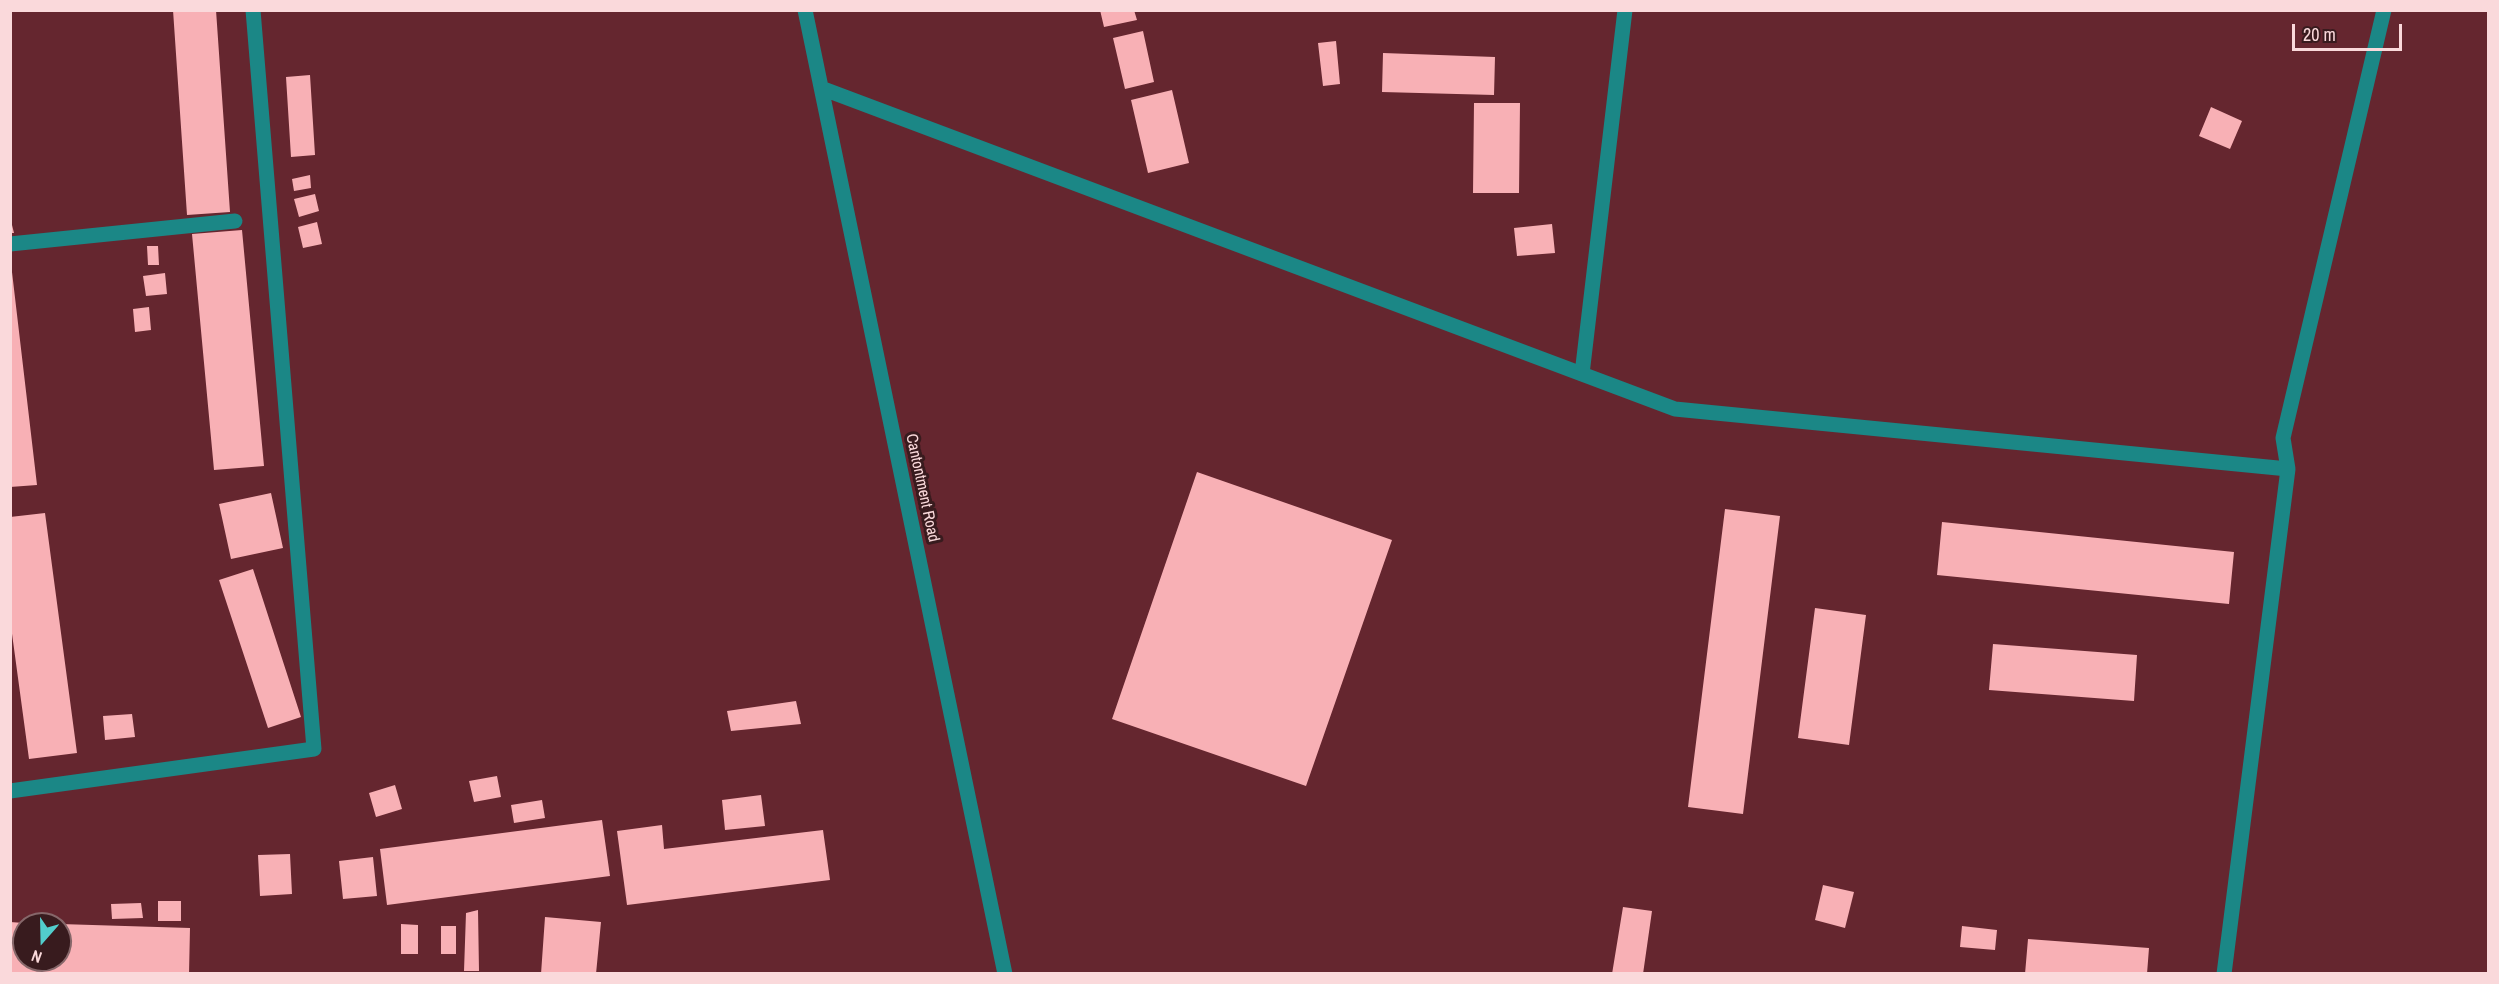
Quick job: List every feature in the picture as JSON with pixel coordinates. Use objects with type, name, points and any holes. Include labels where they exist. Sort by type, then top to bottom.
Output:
[{"type":"street","points":[[10,791],[314,749],[253,10]]},
{"type":"street","name":"Cantontment Road","points":[[805,10],[1005,974]]},
{"type":"street","points":[[1582,374],[1624,10]]},
{"type":"street","points":[[2224,974],[2288,469],[2283,438],[2385,10]]},
{"type":"street","points":[[821,88],[1675,409],[2288,469]]},
{"type":"street","points":[[10,244],[235,221]]},
{"type":"building","points":[[173,10],[216,10],[230,212],[187,215]]},
{"type":"building","points":[[1100,10],[1134,10],[1137,20],[1104,27]]},
{"type":"building","points":[[1143,31],[1154,82],[1125,89],[1113,38]]},
{"type":"building","points":[[1336,41],[1340,84],[1323,86],[1318,43]]},
{"type":"building","points":[[1383,53],[1495,57],[1494,95],[1382,92]]},
{"type":"building","points":[[310,75],[315,155],[291,157],[286,77]]},
{"type":"building","points":[[1172,90],[1189,163],[1148,173],[1131,100]]},
{"type":"building","points":[[1474,103],[1520,103],[1519,193],[1473,193]]},
{"type":"building","points":[[2211,107],[2242,121],[2230,149],[2199,136]]},
{"type":"building","points":[[310,175],[311,188],[294,191],[292,179]]},
{"type":"building","points":[[315,194],[319,211],[299,217],[294,199]]},
{"type":"building","points":[[10,217],[14,233],[10,233]]},
{"type":"building","points":[[317,222],[322,244],[303,248],[298,227]]},
{"type":"building","points":[[1552,224],[1555,253],[1517,256],[1514,228]]},
{"type":"building","points":[[242,230],[264,466],[214,470],[192,234]]},
{"type":"building","points":[[147,246],[158,246],[159,265],[148,265]]},
{"type":"building","points":[[10,255],[37,485],[10,487]]},
{"type":"building","points":[[165,273],[167,294],[146,296],[143,276]]},
{"type":"building","points":[[149,307],[151,330],[135,332],[133,309]]},
{"type":"building","points":[[1197,472],[1392,540],[1306,786],[1112,719]]},
{"type":"building","points":[[271,493],[283,548],[231,559],[219,504]]},
{"type":"building","points":[[1725,509],[1780,516],[1743,814],[1688,807]]},
{"type":"building","points":[[45,513],[77,753],[29,759],[10,619],[10,517]]},
{"type":"building","points":[[1942,522],[2234,552],[2229,604],[1937,575]]},
{"type":"building","points":[[253,569],[301,717],[268,728],[219,580]]},
{"type":"building","points":[[1815,608],[1866,615],[1849,745],[1798,738]]},
{"type":"building","points":[[1993,644],[2137,655],[2134,701],[1989,690]]},
{"type":"building","points":[[796,701],[801,724],[731,731],[727,711]]},
{"type":"building","points":[[132,714],[135,737],[105,740],[103,716]]},
{"type":"building","points":[[497,776],[501,797],[474,802],[469,781]]},
{"type":"building","points":[[395,785],[402,809],[376,817],[369,793]]},
{"type":"building","points":[[761,795],[765,826],[725,830],[722,800]]},
{"type":"building","points":[[542,800],[545,818],[514,823],[511,805]]},
{"type":"building","points":[[602,820],[610,876],[387,905],[380,849]]},
{"type":"building","points":[[662,825],[664,849],[823,830],[830,880],[627,905],[617,831]]},
{"type":"building","points":[[290,854],[292,894],[260,896],[258,855]]},
{"type":"building","points":[[373,857],[377,896],[343,899],[339,861]]},
{"type":"building","points":[[1823,885],[1854,892],[1845,928],[1815,920]]},
{"type":"building","points":[[158,901],[181,901],[181,921],[158,921]]},
{"type":"building","points":[[141,903],[143,918],[112,919],[111,904]]},
{"type":"building","points":[[1623,907],[1652,911],[1643,974],[1612,974]]},
{"type":"building","points":[[478,910],[479,971],[464,971],[466,913]]},
{"type":"building","points":[[545,917],[601,922],[596,974],[541,974]]},
{"type":"building","points":[[10,922],[12,922],[12,972],[72,972],[72,924],[190,928],[189,974],[10,974]]},
{"type":"building","points":[[401,924],[418,925],[418,954],[401,954]]},
{"type":"building","points":[[441,926],[456,926],[456,954],[441,954]]},
{"type":"building","points":[[1962,926],[1997,930],[1995,950],[1960,947]]},
{"type":"building","points":[[2028,939],[2149,948],[2147,974],[2025,974]]}]
